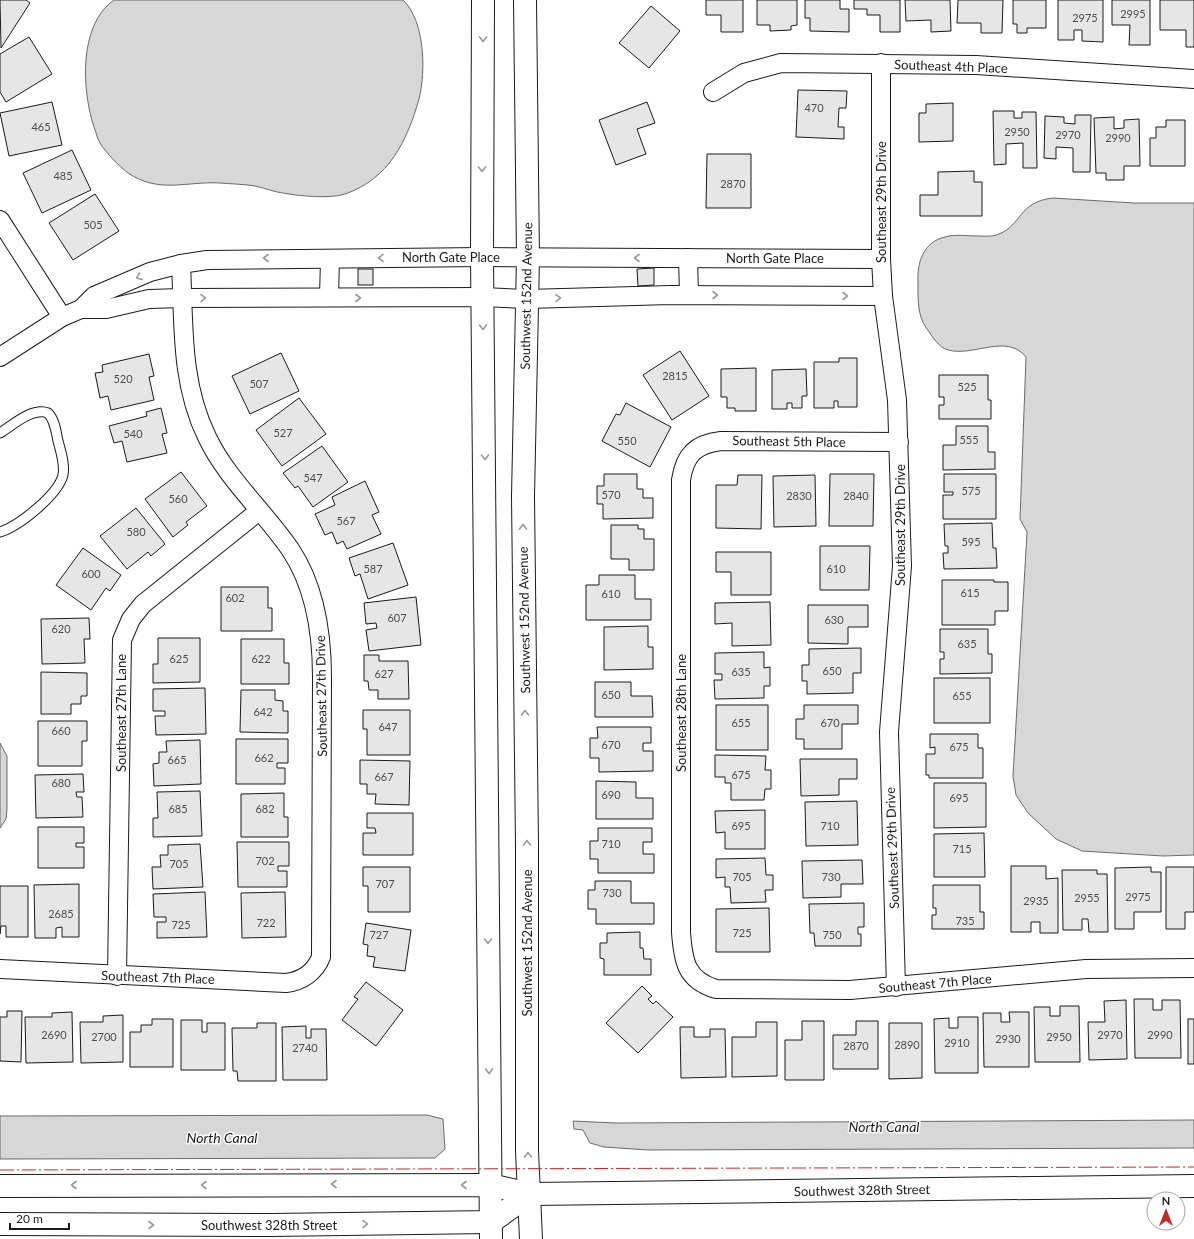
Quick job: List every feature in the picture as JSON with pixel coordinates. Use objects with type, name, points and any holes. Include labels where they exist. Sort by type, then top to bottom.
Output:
[{"type":"street","points":[[483,0],[482,257],[491,1230]]},
{"type":"street","name":"Southwest 152nd Avenue","points":[[525,0],[528,258],[523,496],[527,854],[527,1151],[531,1239]]},
{"type":"street","name":"Southeast 4th Place","points":[[713,92],[744,73],[780,63],[976,65],[1194,79]]},
{"type":"street","name":"Southeast 29th Drive","points":[[881,63],[881,259],[883,296],[897,400],[902,566],[888,732],[896,987]]},
{"type":"street","points":[[0,220],[62,317]]},
{"type":"street","name":"North Gate Place","points":[[0,357],[62,317],[81,309],[94,296],[150,272],[181,264],[220,258],[482,257],[881,259]]},
{"type":"street","points":[[329,297],[330,258]]},
{"type":"street","points":[[688,258],[689,296]]},
{"type":"street","name":"Southeast 27th Drive","points":[[181,264],[185,364],[194,406],[214,451],[259,512],[290,549],[304,575],[314,605],[321,641],[322,948],[320,961],[313,970]]},
{"type":"street","name":"North Gate Place","points":[[81,309],[106,309],[149,299],[182,298],[483,297],[527,299],[689,296],[883,296]]},
{"type":"street","name":"Southeast 5th Place","points":[[686,460],[703,445],[722,441],[899,442]]},
{"type":"street","name":"Southeast 28th Lane","points":[[686,460],[681,480],[681,932],[686,965]]},
{"type":"street","name":"Southeast 27th Lane","points":[[117,976],[120,909],[122,640],[131,619],[143,604],[259,512]]},
{"type":"street","name":"Southeast 7th Place","points":[[686,965],[691,974],[698,981],[716,989],[850,990],[1086,969],[1194,968]]},
{"type":"street","name":"Southeast 7th Place","points":[[0,970],[286,983],[298,980],[313,970]]},
{"type":"street","name":"Southwest 328th Street","points":[[0,1186],[490,1185],[530,1194],[1194,1186]]},
{"type":"street","points":[[491,1230],[530,1194]]},
{"type":"street","name":"Southwest 328th Street","points":[[0,1224],[271,1225],[491,1230]]},
{"type":"lane","points":[[0,433],[31,414],[43,411],[48,413],[54,425],[63,467],[61,480],[53,492],[26,516],[0,532]]},
{"type":"water","points":[[114,0],[403,0],[416,20],[420,33],[423,75],[419,99],[409,129],[402,144],[385,168],[373,179],[360,187],[339,196],[323,197],[297,195],[242,184],[208,183],[162,185],[151,183],[128,173],[109,155],[100,143],[94,127],[87,95],[86,59],[89,42],[94,25],[102,11]]},
{"type":"water","points":[[1053,198],[1134,203],[1194,203],[1194,855],[1163,856],[1082,851],[1056,839],[1028,813],[1016,795],[1013,776],[1027,532],[1020,519],[1026,357],[1018,350],[1009,347],[1000,346],[958,351],[948,350],[942,347],[931,335],[921,318],[918,300],[918,275],[920,261],[931,243],[945,237],[961,235],[997,235],[1012,225],[1033,204],[1042,200]]},
{"type":"water","points":[[0,743],[7,756],[7,809],[6,819],[0,828]]},
{"type":"water","name":"North Canal","points":[[427,1115],[443,1119],[445,1149],[435,1158],[0,1159],[0,1116]]},
{"type":"water","name":"North Canal","points":[[1194,1120],[1194,1148],[648,1150],[604,1147],[590,1143],[583,1130],[574,1129],[573,1121],[616,1123]]},
{"type":"building","points":[[0,0],[26,0],[30,3],[1,48]]},
{"type":"building","points":[[706,0],[743,0],[743,32],[721,32],[721,15],[706,15]]},
{"type":"building","points":[[757,0],[797,0],[797,25],[791,26],[791,30],[770,31],[770,25],[757,25]]},
{"type":"building","points":[[805,0],[840,0],[840,9],[849,9],[849,32],[810,31],[810,18],[805,18]]},
{"type":"building","points":[[854,0],[900,0],[900,32],[880,32],[880,15],[867,15],[867,9],[854,9]]},
{"type":"building","points":[[905,0],[950,0],[951,31],[931,32],[931,20],[906,21]]},
{"type":"building","points":[[958,0],[1003,0],[1002,33],[981,33],[981,23],[957,23]]},
{"type":"building","points":[[1013,0],[1046,0],[1046,28],[1027,28],[1027,33],[1017,33],[1017,24],[1013,24]]},
{"type":"building","points":[[1058,0],[1103,0],[1103,42],[1082,41],[1082,30],[1074,30],[1074,40],[1058,40]]},
{"type":"building","points":[[1112,0],[1150,0],[1150,45],[1129,45],[1130,25],[1112,25]]},
{"type":"building","points":[[1160,0],[1194,0],[1194,47],[1186,47],[1186,30],[1160,30]]},
{"type":"building","points":[[651,6],[680,31],[649,68],[619,43]]},
{"type":"building","points":[[29,37],[52,74],[6,102],[0,92],[0,54]]},
{"type":"building","points":[[798,90],[847,91],[846,108],[839,108],[838,127],[844,127],[844,139],[796,137]]},
{"type":"building","points":[[52,102],[62,145],[9,156],[0,113]]},
{"type":"building","points":[[647,102],[655,123],[637,129],[646,154],[616,165],[599,120]]},
{"type":"building","points":[[953,103],[953,141],[919,142],[919,113],[926,113],[926,104]]},
{"type":"building","points":[[993,111],[1014,111],[1014,118],[1022,118],[1022,112],[1036,112],[1037,168],[1023,168],[1023,143],[1006,144],[1006,164],[994,165]]},
{"type":"building","points":[[1075,115],[1091,115],[1090,172],[1073,172],[1073,148],[1056,147],[1056,159],[1044,158],[1045,116],[1064,117],[1064,123],[1075,124]]},
{"type":"building","points":[[1114,117],[1114,129],[1124,128],[1124,120],[1139,119],[1140,166],[1124,166],[1124,180],[1106,180],[1106,173],[1096,173],[1094,118]]},
{"type":"building","points":[[1166,120],[1185,120],[1185,166],[1150,166],[1150,138],[1156,138],[1156,127],[1166,127]]},
{"type":"building","points":[[72,150],[91,190],[42,213],[23,173]]},
{"type":"building","points":[[707,154],[751,154],[751,208],[706,208]]},
{"type":"building","points":[[974,171],[974,182],[982,182],[982,216],[920,216],[920,195],[938,195],[938,172]]},
{"type":"building","points":[[95,194],[119,231],[73,260],[49,223]]},
{"type":"building","points":[[654,268],[654,285],[638,286],[637,269]]},
{"type":"building","points":[[358,269],[373,269],[373,285],[358,285]]},
{"type":"building","points":[[680,351],[709,396],[672,420],[643,375]]},
{"type":"building","points":[[281,353],[299,391],[250,414],[232,376]]},
{"type":"building","points":[[149,354],[154,376],[149,377],[154,400],[111,410],[108,396],[100,398],[95,373],[103,372],[102,365]]},
{"type":"building","points":[[839,358],[857,358],[857,407],[838,407],[838,401],[834,401],[834,408],[814,408],[814,362],[839,362]]},
{"type":"building","points":[[756,368],[756,411],[735,411],[735,408],[727,408],[727,397],[721,397],[721,369]]},
{"type":"building","points":[[806,369],[807,396],[802,396],[802,408],[792,408],[792,403],[787,403],[787,409],[772,409],[772,370]]},
{"type":"building","points":[[939,375],[988,375],[988,400],[991,400],[991,419],[939,419],[939,405],[944,405],[944,397],[939,397]]},
{"type":"building","points":[[299,398],[326,434],[282,466],[256,430]]},
{"type":"building","points":[[626,403],[671,427],[650,467],[602,441],[616,414],[620,415]]},
{"type":"building","points":[[161,408],[167,433],[162,434],[167,453],[127,462],[122,441],[114,443],[109,426],[147,416],[146,412]]},
{"type":"building","points":[[956,426],[988,426],[988,452],[995,452],[995,469],[943,470],[943,445],[956,445]]},
{"type":"building","points":[[322,446],[348,482],[313,507],[298,486],[295,488],[283,473]]},
{"type":"building","points":[[181,472],[207,506],[186,522],[188,525],[173,537],[145,499]]},
{"type":"building","points":[[604,474],[637,474],[637,489],[643,489],[643,498],[653,498],[653,518],[603,519],[603,504],[597,504],[597,486],[604,486]]},
{"type":"building","points":[[830,474],[874,474],[873,526],[829,526]]},
{"type":"building","points":[[944,474],[996,474],[996,519],[943,519],[943,495],[953,495],[953,492],[944,492]]},
{"type":"building","points":[[738,475],[762,475],[761,529],[716,528],[716,485],[737,485]]},
{"type":"building","points":[[815,475],[816,526],[774,527],[773,476]]},
{"type":"building","points":[[365,481],[379,512],[372,515],[381,534],[347,549],[343,541],[337,544],[332,532],[325,535],[315,514],[335,505],[332,497]]},
{"type":"building","points":[[136,508],[165,544],[151,556],[148,552],[127,569],[100,536]]},
{"type":"building","points":[[992,523],[993,548],[996,548],[997,568],[944,569],[943,553],[948,553],[948,546],[945,546],[944,524]]},
{"type":"building","points":[[611,525],[638,525],[638,529],[644,529],[644,539],[654,539],[654,570],[629,570],[629,559],[611,559]]},
{"type":"building","points":[[393,543],[408,585],[368,599],[360,574],[355,576],[349,558]]},
{"type":"building","points":[[820,546],[870,546],[869,590],[820,590]]},
{"type":"building","points":[[83,548],[121,575],[110,591],[106,588],[91,610],[56,585]]},
{"type":"building","points":[[716,552],[771,552],[771,595],[731,595],[731,572],[716,572]]},
{"type":"building","points":[[599,575],[635,575],[635,599],[651,599],[651,620],[586,620],[586,585],[599,585]]},
{"type":"building","points":[[942,580],[994,580],[994,582],[1008,582],[1008,611],[995,611],[995,625],[942,625]]},
{"type":"building","points":[[221,587],[268,587],[268,608],[272,608],[272,631],[221,631]]},
{"type":"building","points":[[416,597],[421,645],[369,651],[366,630],[377,628],[376,623],[366,624],[364,603]]},
{"type":"building","points":[[770,602],[771,645],[732,646],[732,623],[715,624],[715,603]]},
{"type":"building","points":[[808,605],[868,605],[868,627],[848,627],[848,644],[808,643]]},
{"type":"building","points":[[89,618],[90,639],[84,639],[85,663],[42,664],[41,619]]},
{"type":"building","points":[[648,626],[648,647],[653,647],[653,669],[604,670],[604,627]]},
{"type":"building","points":[[940,629],[988,629],[988,654],[992,654],[992,673],[940,674],[940,659],[944,659],[944,652],[940,652]]},
{"type":"building","points":[[158,638],[200,638],[200,682],[153,683],[153,664],[158,664]]},
{"type":"building","points":[[241,639],[284,639],[284,663],[289,663],[289,684],[241,684]]},
{"type":"building","points":[[861,648],[861,673],[853,673],[853,693],[807,694],[807,681],[802,681],[802,665],[809,665],[809,649]]},
{"type":"building","points":[[764,652],[764,668],[770,667],[770,686],[764,686],[764,698],[715,699],[714,680],[722,680],[722,674],[715,674],[715,653]]},
{"type":"building","points":[[364,655],[379,655],[379,661],[408,661],[409,699],[378,699],[378,690],[369,690],[368,681],[364,681]]},
{"type":"building","points":[[41,672],[87,673],[87,696],[81,696],[81,704],[71,704],[71,714],[41,714]]},
{"type":"building","points":[[934,678],[990,678],[990,723],[934,723]]},
{"type":"building","points":[[595,682],[631,682],[631,696],[652,696],[653,717],[595,717]]},
{"type":"building","points":[[205,688],[206,734],[156,735],[155,716],[165,716],[165,711],[153,711],[153,689]]},
{"type":"building","points":[[241,690],[275,690],[275,700],[283,701],[283,711],[288,711],[288,733],[240,732]]},
{"type":"building","points":[[716,705],[768,705],[768,750],[716,750]]},
{"type":"building","points":[[804,705],[858,705],[858,724],[842,724],[842,749],[804,749],[804,739],[796,739],[796,719],[804,719]]},
{"type":"building","points":[[363,710],[410,710],[410,755],[367,755],[367,729],[363,729]]},
{"type":"building","points":[[38,721],[87,721],[87,741],[82,741],[82,766],[38,766]]},
{"type":"building","points":[[597,727],[651,727],[651,743],[643,743],[643,751],[653,751],[653,771],[599,772],[599,758],[590,758],[590,738],[598,738]]},
{"type":"building","points":[[930,734],[978,734],[978,748],[983,748],[983,778],[929,778],[929,775],[926,775],[926,754],[935,754],[935,747],[930,748]]},
{"type":"building","points":[[236,739],[288,739],[288,763],[277,763],[277,768],[285,768],[285,784],[236,784]]},
{"type":"building","points":[[200,740],[201,784],[154,786],[153,764],[159,763],[159,752],[167,752],[166,741]]},
{"type":"building","points":[[715,755],[766,756],[765,770],[771,770],[771,789],[765,789],[764,800],[731,800],[731,783],[725,783],[725,777],[715,777]]},
{"type":"building","points":[[800,759],[857,759],[857,779],[839,779],[839,795],[801,796]]},
{"type":"building","points":[[360,760],[410,761],[409,805],[375,804],[376,794],[367,794],[367,784],[360,784]]},
{"type":"building","points":[[83,774],[84,792],[76,792],[77,797],[82,797],[83,817],[36,818],[35,775]]},
{"type":"building","points":[[596,781],[636,782],[636,798],[653,798],[653,819],[596,819]]},
{"type":"building","points":[[934,783],[986,783],[986,827],[934,828]]},
{"type":"building","points":[[200,791],[202,836],[153,837],[153,818],[158,818],[157,792]]},
{"type":"building","points":[[284,793],[284,817],[288,817],[288,837],[241,837],[241,794]]},
{"type":"building","points":[[857,801],[858,845],[806,846],[805,802]]},
{"type":"building","points":[[765,810],[765,849],[725,849],[725,832],[716,833],[715,811]]},
{"type":"building","points":[[367,813],[413,813],[413,855],[363,855],[363,833],[376,833],[375,828],[367,828]]},
{"type":"building","points":[[38,827],[84,827],[84,843],[76,843],[76,847],[84,847],[84,868],[38,868]]},
{"type":"building","points":[[598,828],[652,828],[652,842],[643,842],[643,854],[654,854],[654,873],[598,873],[598,859],[590,859],[590,841],[598,841]]},
{"type":"building","points":[[984,833],[985,877],[934,877],[934,834]]},
{"type":"building","points":[[237,842],[289,842],[289,866],[278,866],[278,871],[287,871],[287,887],[238,887]]},
{"type":"building","points":[[200,844],[203,887],[153,889],[152,867],[161,867],[160,855],[168,855],[168,845]]},
{"type":"building","points":[[765,858],[766,875],[773,875],[773,890],[765,890],[766,902],[731,903],[730,887],[725,887],[725,877],[716,878],[716,859]]},
{"type":"building","points":[[862,860],[863,884],[841,884],[841,897],[803,898],[802,861]]},
{"type":"building","points":[[1011,866],[1046,866],[1046,879],[1058,878],[1058,933],[1040,933],[1040,922],[1031,922],[1031,932],[1011,932]]},
{"type":"building","points":[[363,867],[410,867],[410,912],[368,912],[368,886],[363,886]]},
{"type":"building","points":[[1151,867],[1151,872],[1161,872],[1161,912],[1134,912],[1134,929],[1115,929],[1115,868]]},
{"type":"building","points":[[1166,867],[1194,867],[1194,912],[1185,912],[1185,929],[1166,929]]},
{"type":"building","points":[[1062,870],[1097,870],[1097,874],[1107,874],[1108,932],[1089,932],[1088,919],[1082,919],[1082,930],[1063,930]]},
{"type":"building","points":[[595,881],[631,881],[631,903],[654,903],[654,924],[596,924],[596,909],[588,909],[588,890],[595,890]]},
{"type":"building","points":[[79,884],[79,937],[62,937],[62,927],[56,928],[56,938],[35,938],[34,885]]},
{"type":"building","points":[[933,885],[980,885],[980,912],[984,912],[984,929],[932,929],[932,915],[936,915],[936,908],[933,908]]},
{"type":"building","points":[[0,886],[28,886],[28,937],[6,937],[6,926],[1,926],[0,934]]},
{"type":"building","points":[[205,892],[207,937],[157,938],[157,922],[166,922],[166,917],[154,917],[153,894]]},
{"type":"building","points":[[285,892],[286,937],[242,938],[241,893]]},
{"type":"building","points":[[864,903],[864,927],[858,927],[858,934],[861,934],[861,946],[815,946],[814,933],[810,933],[809,904]]},
{"type":"building","points":[[769,908],[770,952],[716,952],[716,909]]},
{"type":"building","points":[[366,923],[411,930],[405,971],[373,967],[375,957],[367,956],[368,945],[363,944]]},
{"type":"building","points":[[640,932],[640,948],[643,948],[644,959],[651,959],[651,975],[604,975],[604,959],[600,958],[600,943],[607,943],[607,933]]},
{"type":"building","points":[[366,982],[403,1010],[376,1046],[342,1020],[358,999],[354,997]]},
{"type":"building","points":[[642,986],[652,996],[648,999],[653,1004],[656,1001],[673,1017],[638,1053],[606,1023]]},
{"type":"building","points":[[1134,999],[1153,999],[1153,1010],[1162,1010],[1162,1000],[1180,1000],[1181,1058],[1135,1058]]},
{"type":"building","points":[[1126,1000],[1127,1059],[1089,1060],[1088,1022],[1105,1022],[1104,1001]]},
{"type":"building","points":[[1060,1006],[1079,1006],[1080,1062],[1035,1062],[1034,1007],[1050,1007],[1050,1016],[1060,1016]]},
{"type":"building","points":[[7,1011],[22,1011],[21,1062],[0,1061],[0,1017],[7,1017]]},
{"type":"building","points":[[72,1012],[73,1062],[26,1063],[25,1017],[52,1017],[52,1013]]},
{"type":"building","points":[[1009,1012],[1029,1012],[1029,1067],[984,1067],[983,1013],[1001,1013],[1001,1022],[1010,1022]]},
{"type":"building","points":[[123,1015],[123,1062],[81,1063],[80,1022],[103,1022],[103,1016]]},
{"type":"building","points":[[958,1017],[978,1017],[978,1073],[935,1073],[934,1019],[949,1018],[949,1028],[958,1028]]},
{"type":"building","points":[[152,1019],[173,1019],[173,1067],[130,1067],[130,1032],[141,1032],[141,1025],[152,1025]]},
{"type":"building","points":[[1188,1019],[1194,1019],[1194,1064],[1188,1064]]},
{"type":"building","points":[[181,1020],[202,1020],[202,1032],[207,1032],[207,1023],[225,1023],[225,1070],[181,1070]]},
{"type":"building","points":[[802,1021],[824,1021],[824,1080],[785,1080],[785,1040],[802,1040]]},
{"type":"building","points":[[856,1021],[878,1021],[878,1069],[833,1069],[833,1035],[856,1035]]},
{"type":"building","points":[[756,1022],[777,1022],[777,1076],[732,1077],[732,1037],[756,1037]]},
{"type":"building","points":[[257,1023],[276,1023],[276,1081],[238,1081],[237,1071],[233,1071],[232,1028],[257,1028]]},
{"type":"building","points":[[889,1023],[922,1023],[922,1078],[889,1079]]},
{"type":"building","points":[[306,1026],[306,1038],[311,1038],[311,1029],[326,1029],[327,1080],[283,1080],[282,1027]]},
{"type":"building","points":[[680,1027],[694,1027],[694,1037],[710,1037],[710,1029],[725,1029],[726,1077],[681,1078]]},
{"type":"power","points":[[0,1170],[1194,1167]]}]
